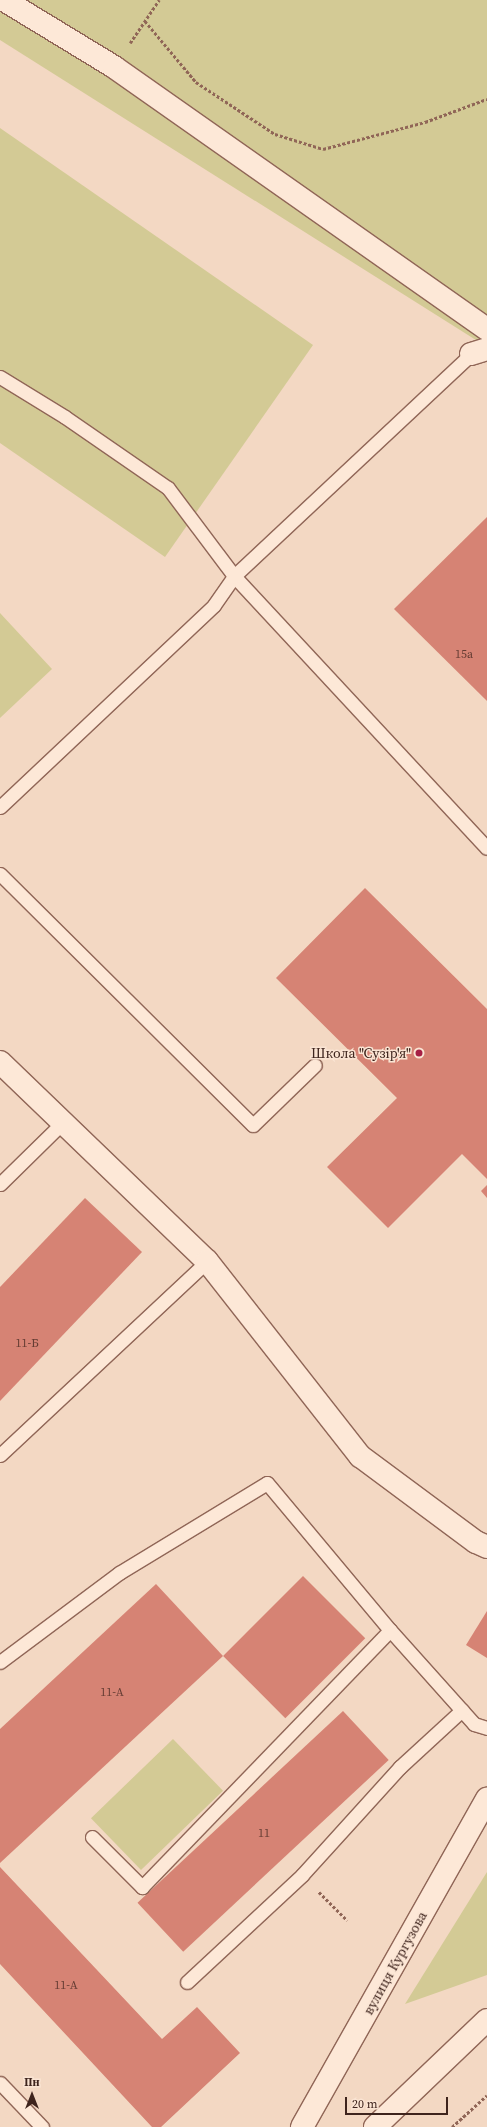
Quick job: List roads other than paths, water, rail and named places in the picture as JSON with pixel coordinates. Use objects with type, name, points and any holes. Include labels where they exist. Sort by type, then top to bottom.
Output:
[{"type":"street","points":[[4,0],[116,68],[487,329]]},
{"type":"street","points":[[0,1062],[207,1261],[360,1456],[476,1542],[487,1547]]},
{"type":"street","name":"вулиця Кургузова","points":[[302,2127],[487,1799]]},
{"type":"street","points":[[375,2127],[487,2020]]},
{"type":"lane","points":[[0,807],[214,605],[234,576],[479,351]]},
{"type":"lane","points":[[0,377],[65,417],[168,488],[234,576],[487,848]]},
{"type":"lane","points":[[0,874],[253,1125],[315,1065]]},
{"type":"lane","points":[[0,1184],[62,1123]]},
{"type":"lane","points":[[0,1455],[207,1261]]},
{"type":"lane","points":[[0,1662],[119,1573],[267,1483],[390,1630],[474,1724],[487,1728]]},
{"type":"lane","points":[[92,1837],[142,1887],[390,1630]]},
{"type":"lane","points":[[187,1982],[302,1875],[400,1767],[462,1710]]},
{"type":"lane","points":[[0,2083],[42,2127]]},
{"type":"place","name":"Школа \"Сузір'я\"","points":[[419,1053]]}]
